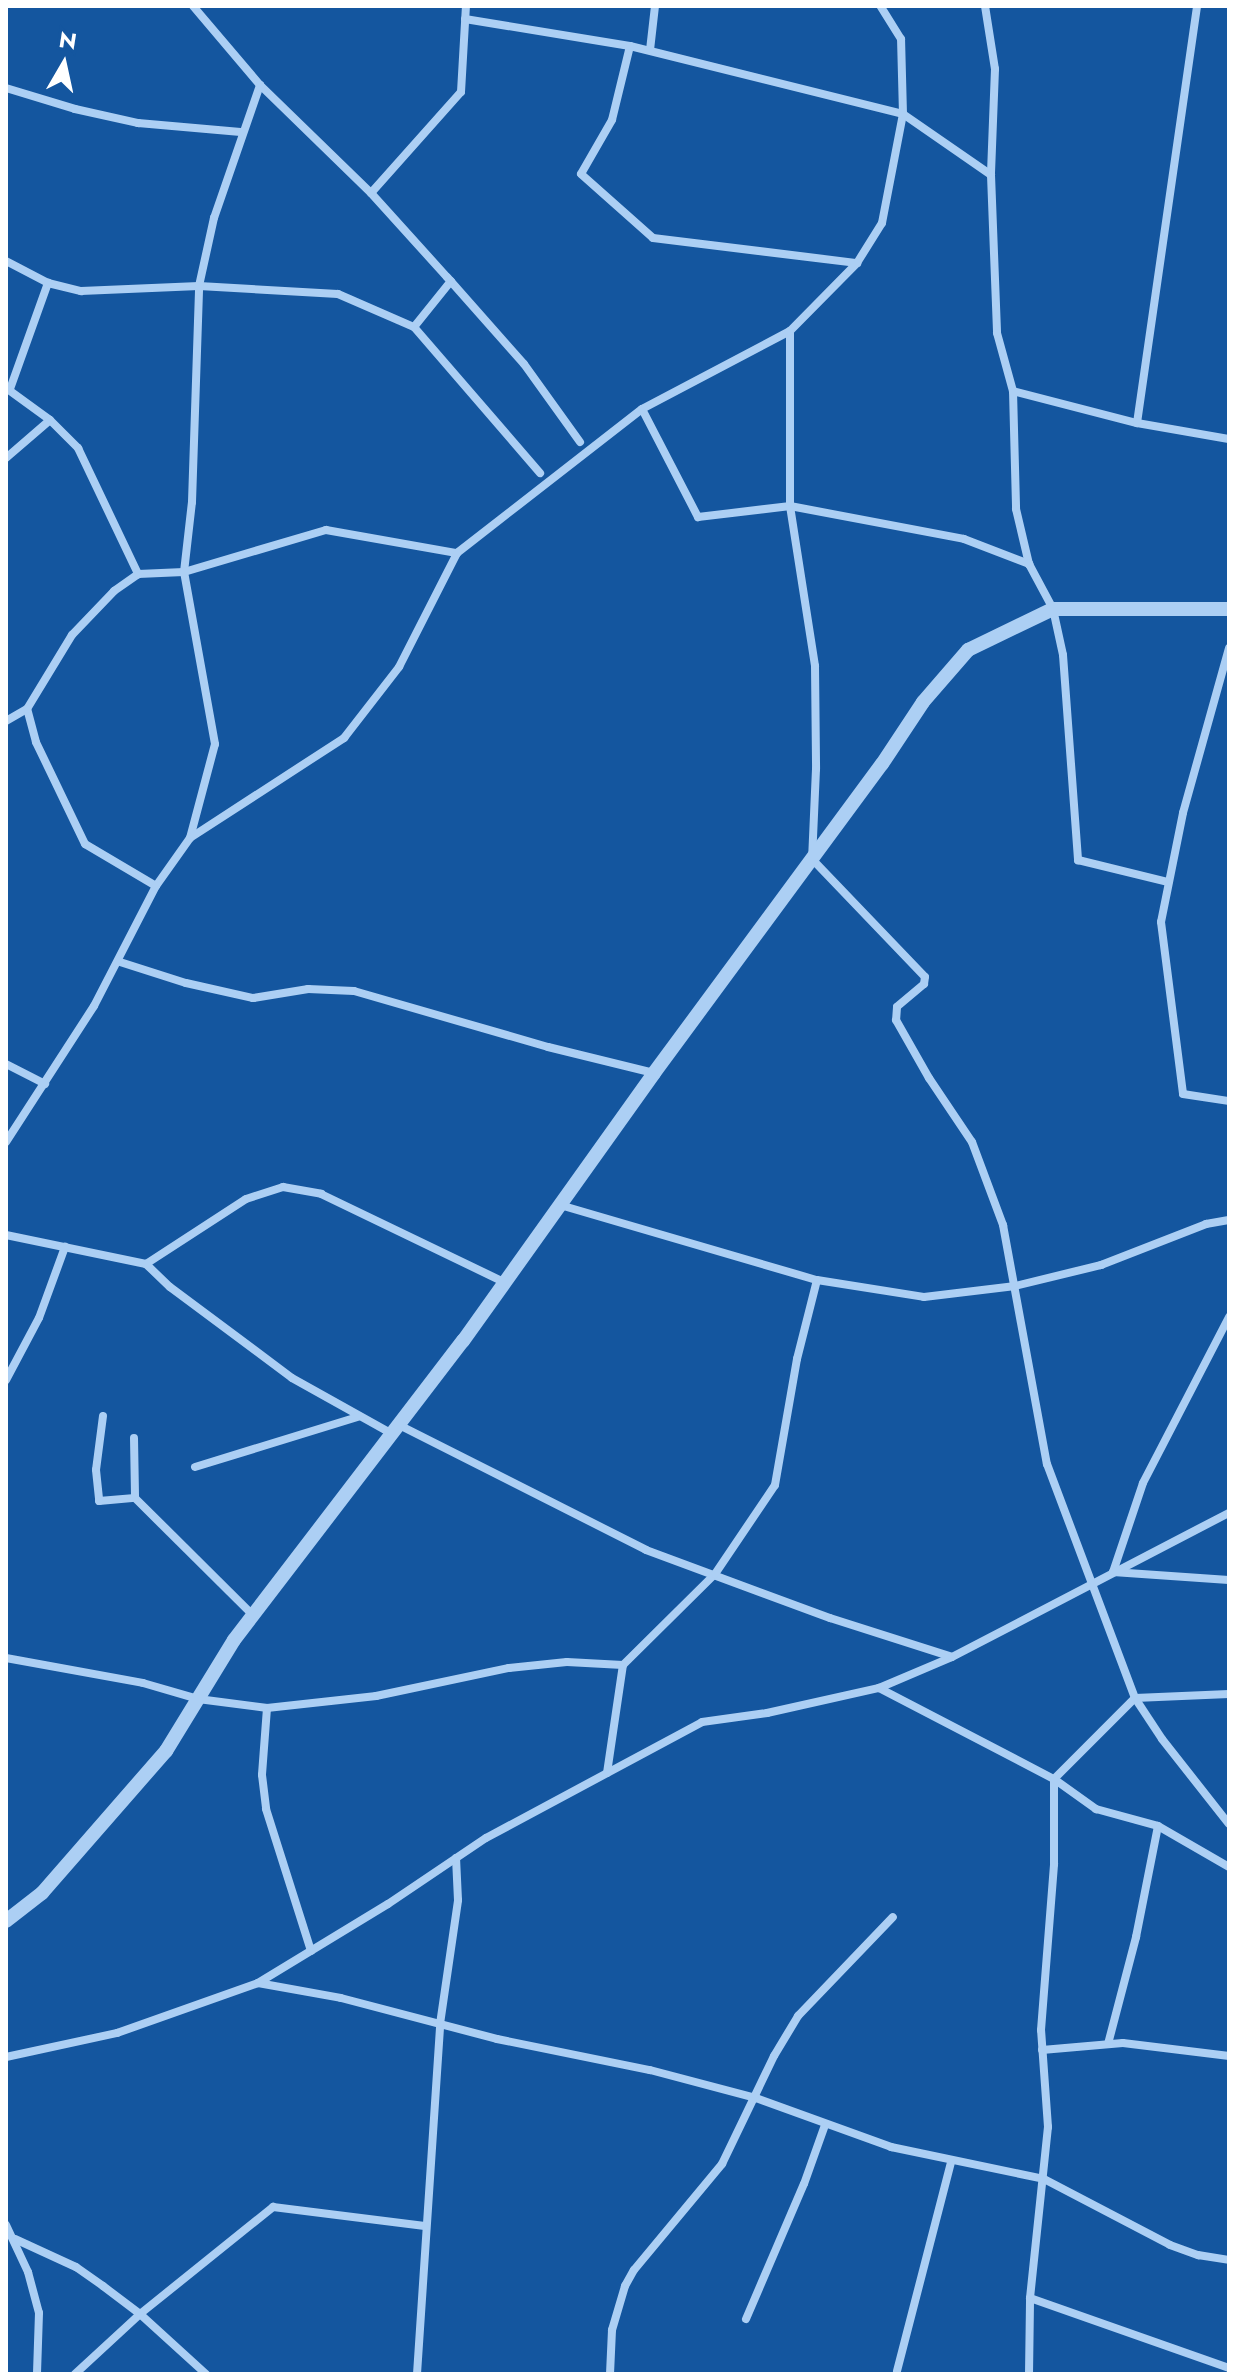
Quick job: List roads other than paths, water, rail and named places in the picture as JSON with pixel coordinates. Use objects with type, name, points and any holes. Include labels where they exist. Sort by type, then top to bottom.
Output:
[{"type":"street","points":[[193,6],[260,85],[371,193],[451,281],[524,364],[580,442]]},
{"type":"street","points":[[371,193],[461,92],[466,6]]},
{"type":"street","points":[[650,50],[655,6]]},
{"type":"street","points":[[190,838],[344,738],[399,667],[457,553],[642,409],[790,331],[857,263],[882,223],[903,114],[901,39],[880,6]]},
{"type":"street","points":[[985,6],[995,69],[991,175],[997,333],[1013,391],[1016,509],[1029,564],[1053,609],[1063,655],[1078,860],[1168,882]]},
{"type":"street","points":[[1137,423],[1197,6]]},
{"type":"street","points":[[465,19],[650,50],[903,114],[991,175]]},
{"type":"street","points":[[630,46],[612,120],[581,174],[653,238],[857,263]]},
{"type":"street","points":[[6,1142],[120,962],[156,886],[190,838],[215,744],[184,572],[192,502],[199,286],[214,218],[241,132],[260,85]]},
{"type":"street","points":[[6,88],[75,109],[138,123],[241,132]]},
{"type":"street","points":[[6,261],[48,283],[81,291],[199,286],[338,294],[414,327],[540,473]]},
{"type":"street","points":[[414,327],[451,281]]},
{"type":"street","points":[[48,283],[8,388],[50,420],[78,448],[138,574]]},
{"type":"street","points":[[790,331],[790,506],[815,666],[817,744],[812,859],[921,969],[924,984],[897,1007],[896,1020],[929,1078],[972,1142],[1003,1225],[1047,1464],[1095,1582],[1135,1698],[1162,1739],[1229,1824]]},
{"type":"street","points":[[1013,391],[1137,423],[1229,439]]},
{"type":"street","points":[[642,409],[698,517],[790,506],[964,539],[1029,564]]},
{"type":"street","points":[[6,458],[50,420]]},
{"type":"street","points":[[6,721],[27,709],[72,635],[114,591],[138,574],[184,572],[326,530],[457,553]]},
{"type":"street","points":[[6,1921],[42,1893],[166,1751],[253,1615],[504,1282],[882,764],[923,702],[968,650],[1053,609],[1229,609]]},
{"type":"street","points":[[1229,648],[1168,882],[1161,922],[1183,1094],[1229,1101]]},
{"type":"street","points":[[27,709],[52,781],[85,844],[156,886]]},
{"type":"street","points":[[120,962],[186,983],[253,998],[308,989],[354,991],[548,1047],[654,1073]]},
{"type":"street","points":[[6,1064],[45,1084]]},
{"type":"street","points":[[146,1264],[246,1199],[283,1187],[321,1194],[504,1282]]},
{"type":"street","points":[[560,1205],[817,1280],[924,1297],[1015,1286],[1101,1265],[1206,1224],[1229,1220]]},
{"type":"street","points":[[6,1235],[146,1264],[170,1287],[292,1378],[359,1417],[396,1429],[646,1550],[830,1618],[952,1657]]},
{"type":"street","points":[[6,1380],[39,1318],[65,1247]]},
{"type":"street","points":[[607,1773],[623,1665],[715,1574],[775,1485],[797,1359],[817,1280]]},
{"type":"street","points":[[1113,1572],[1143,1483],[1229,1317]]},
{"type":"street","points":[[103,1416],[96,1470],[99,1501],[135,1498]]},
{"type":"street","points":[[195,1467],[359,1417]]},
{"type":"street","points":[[134,1438],[135,1498],[253,1615]]},
{"type":"street","points":[[6,2057],[117,2033],[258,1983],[486,1838],[702,1722],[767,1713],[879,1688],[952,1657],[1229,1513]]},
{"type":"street","points":[[1113,1572],[1229,1580]]},
{"type":"street","points":[[6,1658],[143,1683],[198,1699],[267,1708],[376,1696],[509,1668],[567,1662],[623,1665]]},
{"type":"street","points":[[879,1688],[1054,1779],[1096,1809],[1158,1826],[1229,1867]]},
{"type":"street","points":[[1029,2374],[1030,2298],[1048,2127],[1042,2050],[1054,1864],[1054,1779],[1135,1698],[1229,1694]]},
{"type":"street","points":[[267,1708],[262,1775],[266,1809],[311,1951]]},
{"type":"street","points":[[1108,2044],[1136,1937],[1158,1826]]},
{"type":"street","points":[[417,2374],[440,2024],[458,1900],[456,1858]]},
{"type":"street","points":[[610,2374],[612,2330],[625,2286],[673,2218],[722,2164],[774,2056],[798,2016],[893,1917]]},
{"type":"street","points":[[258,1983],[341,1998],[497,2039],[650,2070],[756,2098],[891,2147],[1044,2179],[1170,2245],[1198,2255],[1229,2260]]},
{"type":"street","points":[[1042,2050],[1108,2044],[1157,2045],[1229,2056]]},
{"type":"street","points":[[746,2319],[804,2184],[825,2125]]},
{"type":"street","points":[[897,2371],[951,2162]]},
{"type":"street","points":[[75,2374],[140,2314],[273,2207],[425,2226]]},
{"type":"street","points":[[6,2225],[15,2239],[39,2313],[37,2374]]},
{"type":"street","points":[[15,2239],[76,2267],[140,2314],[205,2374]]},
{"type":"street","points":[[1030,2298],[1229,2368]]}]
